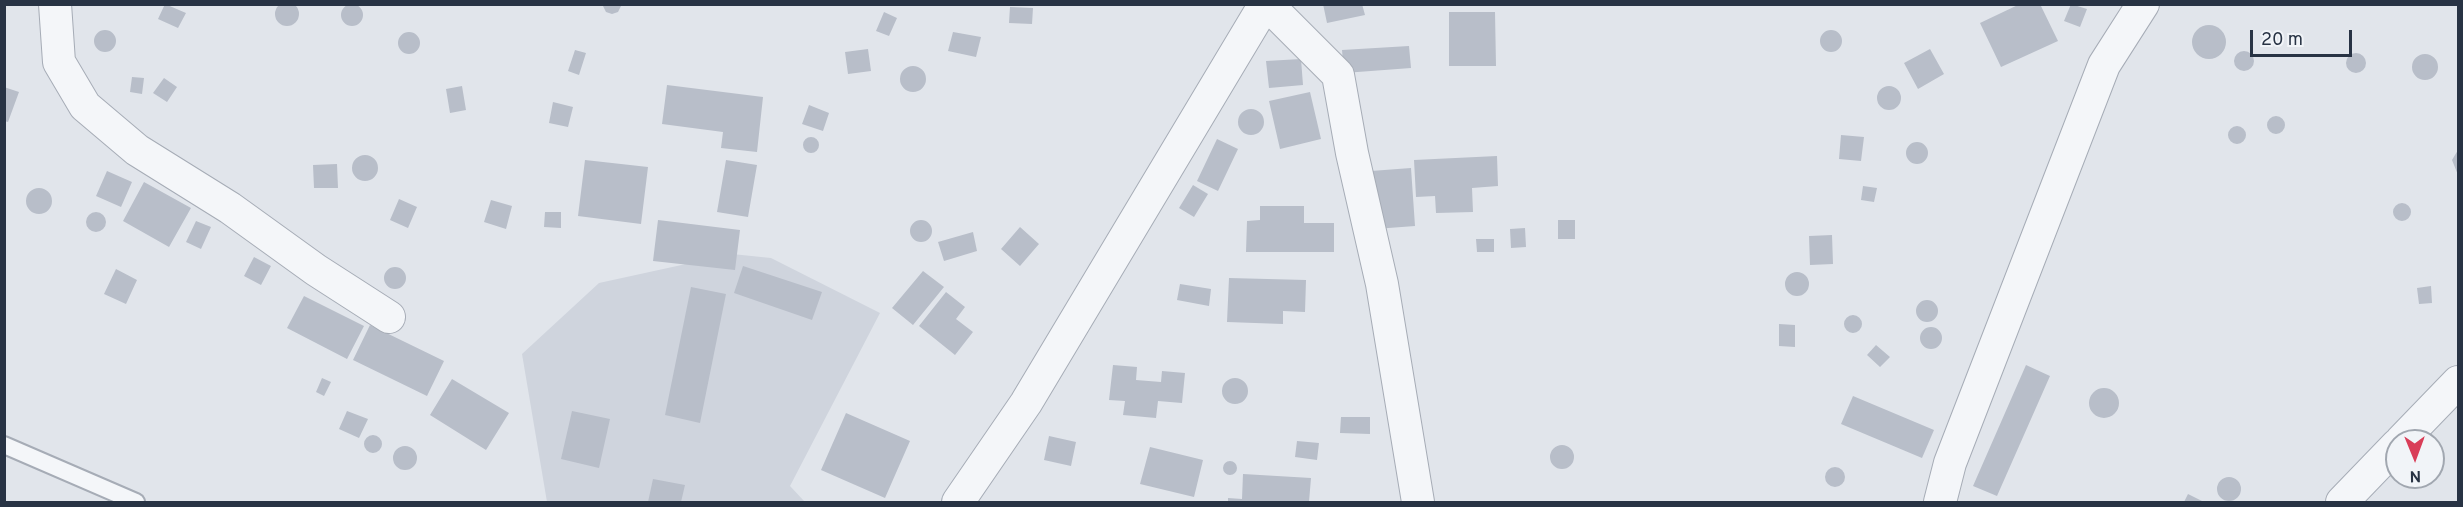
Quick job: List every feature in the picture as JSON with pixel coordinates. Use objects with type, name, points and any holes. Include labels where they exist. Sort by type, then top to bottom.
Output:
[{"type":"street","points":[[54,4],[59,62],[85,106],[137,150],[230,208],[316,270],[389,317]]},
{"type":"street","points":[[958,502],[1032,393],[1266,4],[1338,75],[1352,153],[1382,284],[1418,502]]},
{"type":"street","points":[[1940,502],[1950,463],[2104,65],[2143,4]]},
{"type":"street","points":[[2413,429],[2458,382]]},
{"type":"street","points":[[2342,502],[2385,458]]},
{"type":"lane","points":[[4,445],[136,502]]},
{"type":"shaded area","points":[[732,254],[771,258],[880,313],[790,486],[805,502],[547,502],[522,354],[599,283]]},
{"type":"building","points":[[287,2],[296,5],[299,14],[296,23],[287,26],[278,23],[275,14],[278,5]]},
{"type":"building","points":[[165,4],[186,13],[178,28],[158,19]]},
{"type":"building","points":[[348,4],[356,4],[363,11],[363,19],[356,26],[348,26],[341,19],[341,11]]},
{"type":"building","points":[[602,4],[622,4],[618,12],[612,14],[606,12]]},
{"type":"building","points":[[1323,4],[1362,4],[1365,15],[1327,23]]},
{"type":"building","points":[[2020,4],[2040,4],[2058,41],[2001,67],[1980,23]]},
{"type":"building","points":[[2071,4],[2087,9],[2080,27],[2064,21]]},
{"type":"building","points":[[1010,7],[1033,8],[1032,24],[1009,23]]},
{"type":"building","points":[[884,12],[897,18],[889,36],[876,31]]},
{"type":"building","points":[[1449,12],[1495,12],[1496,66],[1449,66]]},
{"type":"building","points":[[2209,25],[2221,30],[2226,42],[2221,54],[2209,59],[2197,54],[2192,42],[2197,30]]},
{"type":"building","points":[[105,30],[113,33],[116,41],[113,49],[105,52],[97,49],[94,41],[97,33]]},
{"type":"building","points":[[1831,30],[1841,37],[1842,41],[1835,51],[1831,52],[1821,45],[1820,41],[1827,31]]},
{"type":"building","points":[[409,32],[417,35],[420,43],[417,51],[409,54],[401,51],[398,43],[401,35]]},
{"type":"building","points":[[953,32],[981,37],[976,57],[948,51]]},
{"type":"building","points":[[1409,46],[1411,68],[1344,73],[1342,50]]},
{"type":"building","points":[[868,49],[871,71],[848,74],[845,52]]},
{"type":"building","points":[[1930,49],[1944,74],[1918,89],[1904,63]]},
{"type":"building","points":[[575,50],[586,53],[579,75],[568,71]]},
{"type":"building","points":[[2240,51],[2248,51],[2254,57],[2254,65],[2248,71],[2240,71],[2234,65],[2234,57]]},
{"type":"building","points":[[2352,53],[2360,53],[2366,59],[2366,67],[2360,73],[2352,73],[2346,67],[2346,59]]},
{"type":"building","points":[[2425,54],[2434,58],[2438,67],[2434,76],[2425,80],[2416,76],[2412,67],[2416,58]]},
{"type":"building","points":[[1301,59],[1303,85],[1269,88],[1266,61]]},
{"type":"building","points":[[913,66],[922,70],[926,79],[922,88],[913,92],[904,88],[900,79],[904,70]]},
{"type":"building","points":[[132,77],[144,78],[142,94],[130,92]]},
{"type":"building","points":[[164,78],[177,87],[167,102],[153,93]]},
{"type":"building","points":[[667,85],[763,97],[757,152],[721,148],[723,132],[662,124]]},
{"type":"building","points":[[462,86],[466,110],[450,113],[446,89]]},
{"type":"building","points":[[1889,86],[1898,89],[1901,98],[1898,107],[1889,110],[1880,107],[1877,98],[1880,89]]},
{"type":"building","points":[[4,87],[19,92],[8,122],[4,121]]},
{"type":"building","points":[[1310,92],[1321,139],[1280,149],[1269,101]]},
{"type":"building","points":[[553,102],[573,107],[568,127],[549,123]]},
{"type":"building","points":[[809,105],[829,113],[823,131],[802,124]]},
{"type":"building","points":[[1251,109],[1260,113],[1264,122],[1260,131],[1251,135],[1242,131],[1238,122],[1242,113]]},
{"type":"building","points":[[2272,116],[2280,116],[2285,121],[2283,132],[2272,134],[2267,129],[2267,121]]},
{"type":"building","points":[[2237,126],[2243,129],[2246,135],[2243,141],[2237,144],[2231,141],[2228,135],[2231,129]]},
{"type":"building","points":[[1841,135],[1864,137],[1861,161],[1839,159]]},
{"type":"building","points":[[811,137],[817,139],[819,145],[817,151],[811,153],[805,151],[803,145],[805,139]]},
{"type":"building","points":[[1217,139],[1238,149],[1218,191],[1197,181]]},
{"type":"building","points":[[1917,142],[1925,145],[1928,153],[1925,161],[1917,164],[1909,161],[1906,153],[1909,145]]},
{"type":"building","points":[[2458,150],[2458,175],[2452,160]]},
{"type":"building","points":[[365,155],[374,159],[378,168],[374,177],[365,181],[356,177],[352,168],[356,159]]},
{"type":"building","points":[[1497,156],[1498,186],[1472,188],[1473,212],[1436,213],[1435,196],[1416,197],[1414,160]]},
{"type":"building","points":[[585,160],[648,167],[641,224],[578,216]]},
{"type":"building","points":[[726,160],[757,165],[748,217],[717,212]]},
{"type":"building","points":[[337,164],[338,188],[314,188],[313,165]]},
{"type":"building","points":[[1411,168],[1415,226],[1375,229],[1371,171]]},
{"type":"building","points":[[107,171],[132,182],[121,207],[96,196]]},
{"type":"building","points":[[144,182],[191,208],[169,247],[123,221]]},
{"type":"building","points":[[1193,185],[1208,194],[1194,217],[1179,208]]},
{"type":"building","points":[[1863,186],[1877,188],[1874,202],[1861,200]]},
{"type":"building","points":[[39,188],[48,192],[52,201],[48,210],[39,214],[30,210],[26,201],[30,192]]},
{"type":"building","points":[[399,199],[417,207],[408,228],[390,220]]},
{"type":"building","points":[[491,200],[512,206],[506,229],[484,222]]},
{"type":"building","points":[[2398,203],[2406,203],[2411,208],[2409,219],[2398,221],[2393,216],[2393,208]]},
{"type":"building","points":[[1260,206],[1304,206],[1304,223],[1334,223],[1334,252],[1246,252],[1247,221],[1260,220]]},
{"type":"building","points":[[92,212],[100,212],[106,218],[106,226],[100,232],[92,232],[86,226],[86,218]]},
{"type":"building","points":[[545,212],[561,212],[561,228],[544,227]]},
{"type":"building","points":[[658,220],[740,230],[735,270],[653,261]]},
{"type":"building","points":[[921,220],[929,223],[932,231],[929,239],[921,242],[913,239],[910,231],[913,223]]},
{"type":"building","points":[[1558,220],[1575,220],[1575,239],[1558,239]]},
{"type":"building","points":[[196,221],[211,227],[201,249],[186,242]]},
{"type":"building","points":[[1020,227],[1039,244],[1020,266],[1001,249]]},
{"type":"building","points":[[1525,228],[1526,247],[1511,248],[1510,229]]},
{"type":"building","points":[[973,232],[977,251],[944,261],[938,242]]},
{"type":"building","points":[[1832,235],[1833,264],[1810,265],[1809,236]]},
{"type":"building","points":[[1476,239],[1494,239],[1494,252],[1477,252]]},
{"type":"building","points":[[254,257],[271,266],[261,285],[244,276]]},
{"type":"building","points":[[743,266],[822,292],[812,320],[734,293]]},
{"type":"building","points":[[395,267],[403,270],[406,278],[403,286],[395,289],[387,286],[384,278],[387,270]]},
{"type":"building","points":[[116,269],[137,280],[126,304],[104,294]]},
{"type":"building","points":[[923,271],[944,287],[913,325],[892,308]]},
{"type":"building","points":[[1797,272],[1805,276],[1809,284],[1805,292],[1797,296],[1789,292],[1785,284],[1789,276]]},
{"type":"building","points":[[1229,278],[1306,280],[1305,312],[1283,311],[1283,324],[1227,322]]},
{"type":"building","points":[[1180,284],[1211,289],[1209,306],[1177,300]]},
{"type":"building","points":[[2431,286],[2432,303],[2419,304],[2417,288]]},
{"type":"building","points":[[691,287],[726,294],[700,423],[665,415]]},
{"type":"building","points":[[946,292],[965,307],[956,319],[973,332],[955,355],[919,326]]},
{"type":"building","points":[[304,296],[364,326],[347,359],[287,328]]},
{"type":"building","points":[[1927,300],[1935,303],[1938,311],[1935,319],[1927,322],[1919,319],[1916,311],[1919,303]]},
{"type":"building","points":[[1849,315],[1857,315],[1862,320],[1860,331],[1849,333],[1844,328],[1844,320]]},
{"type":"building","points":[[1779,324],[1795,325],[1795,347],[1779,346]]},
{"type":"building","points":[[370,325],[444,361],[427,396],[353,360]]},
{"type":"building","points":[[1931,327],[1939,330],[1942,338],[1939,346],[1931,349],[1923,346],[1920,338],[1923,330]]},
{"type":"building","points":[[1876,345],[1890,357],[1880,367],[1867,355]]},
{"type":"building","points":[[1113,365],[1137,367],[1136,380],[1161,382],[1162,371],[1185,373],[1182,403],[1158,401],[1156,418],[1123,415],[1125,401],[1109,400]]},
{"type":"building","points":[[2026,365],[2050,376],[1997,496],[1973,486]]},
{"type":"building","points":[[322,378],[331,382],[324,396],[316,392]]},
{"type":"building","points":[[1235,378],[1244,382],[1248,391],[1244,400],[1235,404],[1226,400],[1222,391],[1226,382]]},
{"type":"building","points":[[452,379],[509,413],[486,450],[430,415]]},
{"type":"building","points":[[2104,388],[2115,392],[2119,403],[2115,414],[2104,418],[2093,414],[2089,403],[2093,392]]},
{"type":"building","points":[[1853,396],[1934,430],[1922,458],[1841,424]]},
{"type":"building","points":[[347,411],[368,419],[359,438],[339,429]]},
{"type":"building","points":[[572,411],[610,419],[599,468],[561,459]]},
{"type":"building","points":[[846,413],[910,441],[885,498],[821,470]]},
{"type":"building","points":[[1341,417],[1370,417],[1370,434],[1340,433]]},
{"type":"building","points":[[373,435],[379,438],[382,444],[379,450],[373,453],[367,450],[364,444],[367,438]]},
{"type":"building","points":[[1049,436],[1076,442],[1071,466],[1044,460]]},
{"type":"building","points":[[1297,441],[1319,443],[1317,460],[1295,457]]},
{"type":"building","points":[[1562,445],[1567,446],[1573,452],[1573,462],[1567,468],[1562,469],[1557,468],[1551,462],[1550,457],[1551,452],[1557,446]]},
{"type":"building","points":[[405,446],[414,449],[417,458],[414,467],[405,470],[396,467],[393,458],[396,449]]},
{"type":"building","points":[[1150,447],[1203,460],[1194,497],[1140,484]]},
{"type":"building","points":[[1227,461],[1233,461],[1237,468],[1233,475],[1227,475],[1223,471],[1223,465]]},
{"type":"building","points":[[1835,467],[1842,470],[1845,477],[1842,484],[1835,487],[1828,484],[1825,477],[1828,470]]},
{"type":"building","points":[[1243,474],[1311,478],[1309,502],[1228,502],[1228,498],[1242,499]]},
{"type":"building","points":[[2229,477],[2237,481],[2241,489],[2237,497],[2229,501],[2221,497],[2217,489],[2221,481]]},
{"type":"building","points":[[653,479],[685,485],[681,502],[648,502]]},
{"type":"building","points":[[2188,494],[2204,502],[2184,502]]}]
